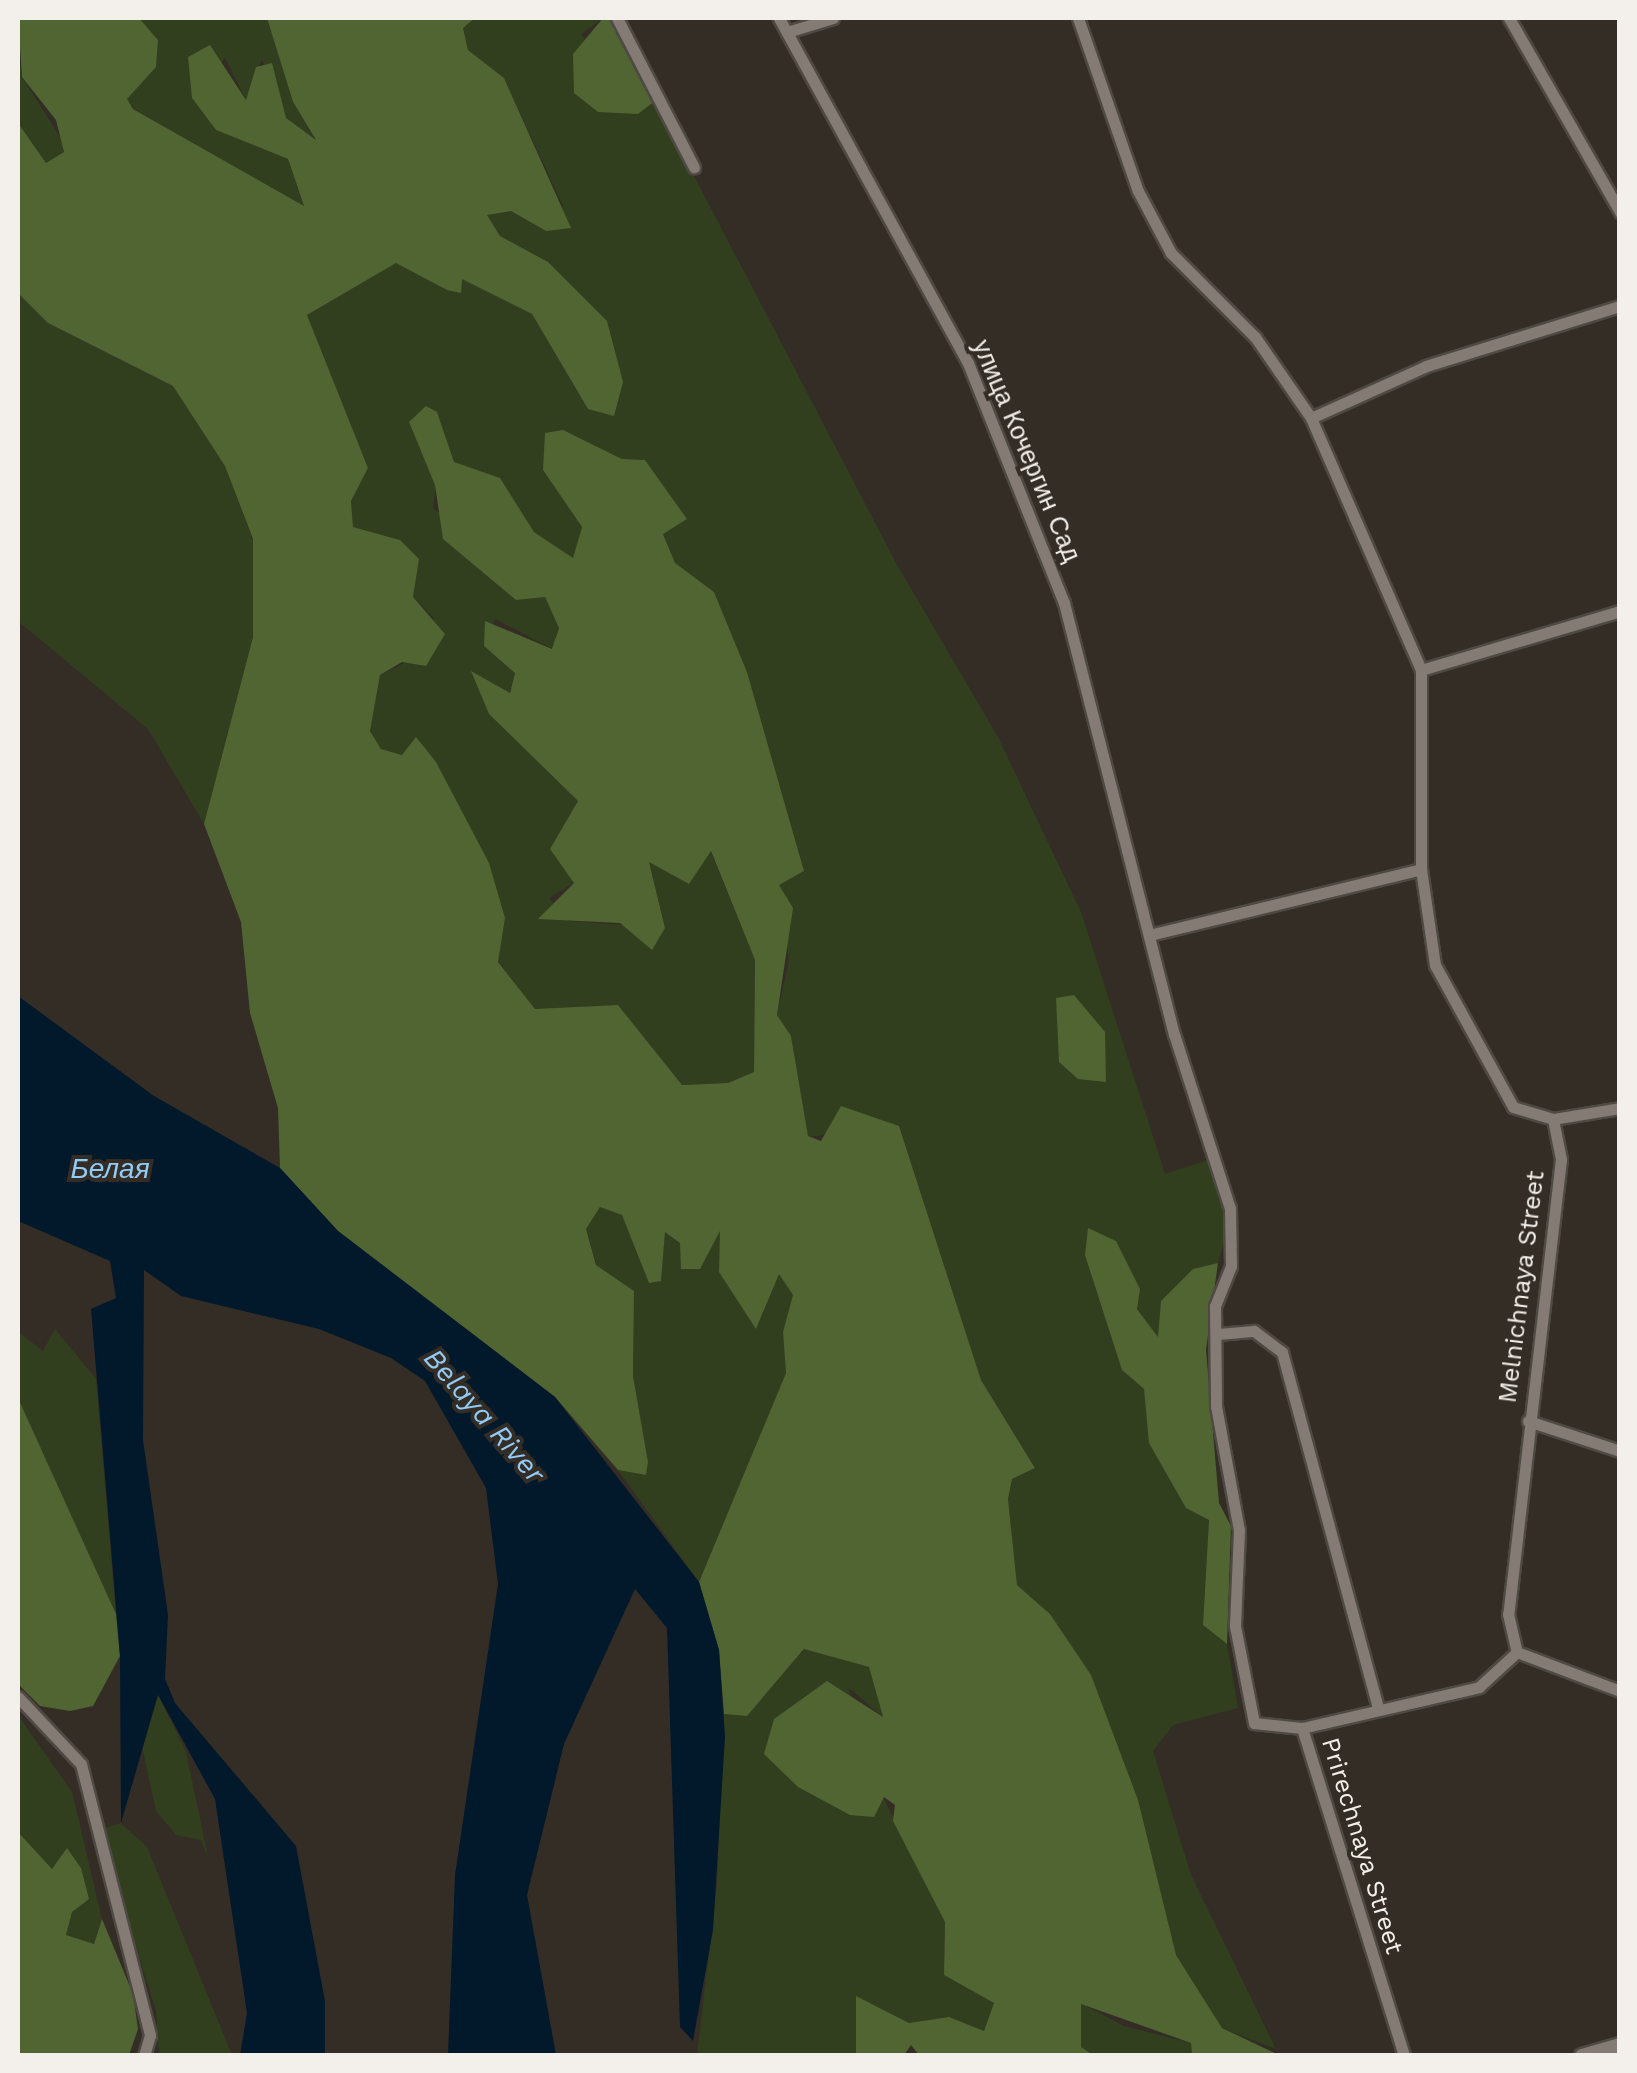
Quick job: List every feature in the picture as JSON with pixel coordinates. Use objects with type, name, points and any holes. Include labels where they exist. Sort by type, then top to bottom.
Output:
[{"type":"street","points":[[617,18],[694,166]]},
{"type":"street","name":"улица Кочергин Сад","points":[[779,18],[968,363],[1031,508],[1150,935]]},
{"type":"street","points":[[787,32],[833,18]]},
{"type":"street","points":[[1078,18],[1138,191],[1171,252],[1256,337],[1310,418],[1421,670],[1421,869],[1435,965],[1513,1107],[1552,1119],[1620,1108]]},
{"type":"street","points":[[1509,18],[1620,212]]},
{"type":"street","points":[[1310,418],[1426,366],[1620,306]]},
{"type":"street","points":[[1421,670],[1620,610]]},
{"type":"street","points":[[1150,935],[1421,869]]},
{"type":"street","name":"Prirechnaya Street","points":[[1150,935],[1230,1208],[1218,1334],[1216,1406],[1239,1530],[1241,1681],[1254,1723],[1302,1728],[1404,2056]]},
{"type":"street","name":"Melnichnaya Street","points":[[1517,1652],[1508,1614],[1560,1159],[1552,1119]]},
{"type":"street","points":[[1218,1334],[1254,1331],[1282,1352],[1378,1707]]},
{"type":"street","points":[[1528,1421],[1620,1452]]},
{"type":"street","points":[[1302,1728],[1378,1707],[1480,1687],[1517,1652],[1620,1691]]},
{"type":"street","points":[[18,1697],[81,1764],[150,2036],[144,2056]]},
{"type":"street","points":[[1582,2056],[1620,2046]]},
{"type":"green space","points":[[18,18],[139,18],[158,40],[156,67],[127,99],[133,109],[304,206],[288,159],[216,130],[192,98],[188,57],[210,45],[246,100],[256,67],[272,63],[286,118],[316,140],[293,102],[267,18],[475,18],[463,28],[468,50],[504,78],[571,228],[546,231],[511,211],[487,215],[500,236],[548,262],[607,321],[623,382],[614,416],[588,409],[532,314],[462,279],[461,293],[447,290],[396,263],[307,315],[368,468],[351,501],[353,527],[400,540],[419,559],[413,597],[445,634],[426,666],[402,662],[380,675],[370,731],[381,749],[402,755],[416,737],[436,762],[489,863],[505,918],[498,962],[535,1009],[618,1005],[682,1085],[728,1083],[754,1072],[755,960],[711,851],[689,884],[649,862],[665,928],[652,950],[620,923],[538,919],[574,883],[550,849],[578,801],[489,714],[471,671],[510,693],[515,673],[484,646],[485,621],[552,649],[559,628],[545,597],[516,600],[443,539],[435,485],[409,422],[426,406],[437,412],[454,462],[500,478],[534,532],[573,558],[582,527],[543,470],[545,433],[563,430],[622,459],[645,460],[687,519],[663,534],[675,563],[714,592],[747,672],[804,871],[779,885],[793,908],[777,1015],[791,1036],[808,1136],[821,1141],[841,1106],[899,1126],[981,1380],[1035,1468],[1012,1479],[1008,1499],[1017,1585],[1050,1614],[1091,1675],[1138,1800],[1176,1955],[1222,2028],[1279,2055],[1192,2055],[1191,2043],[1081,2004],[1081,2047],[1093,2055],[919,2055],[911,2045],[904,2055],[856,2055],[856,1996],[909,2023],[949,2017],[984,2031],[994,2003],[944,1975],[945,1922],[893,1821],[895,1805],[884,1797],[874,1817],[850,1815],[798,1787],[764,1754],[774,1719],[827,1681],[883,1717],[869,1667],[804,1649],[747,1716],[724,1714],[719,1650],[699,1582],[786,1373],[783,1332],[793,1295],[779,1274],[756,1329],[719,1272],[720,1231],[700,1269],[681,1269],[680,1243],[665,1232],[661,1281],[649,1283],[622,1215],[600,1207],[586,1229],[596,1265],[634,1291],[633,1376],[648,1462],[646,1475],[618,1470],[555,1397],[338,1231],[280,1168],[278,1108],[250,1013],[241,922],[204,824],[253,637],[253,539],[225,466],[173,386],[48,323],[18,293],[18,123],[46,163],[64,152],[56,120],[22,77]]},
{"type":"green space","points":[[139,18],[267,18],[293,102],[316,141],[286,118],[262,59],[246,100],[225,58],[192,97],[216,130],[288,159],[304,207],[134,109],[126,99],[156,67],[158,40]]},
{"type":"green space","points":[[475,18],[603,18],[581,34],[638,114],[655,101],[896,563],[998,737],[1081,912],[1165,1174],[1211,1159],[1228,1229],[1218,1263],[1193,1269],[1159,1339],[1137,1308],[1122,1370],[1144,1389],[1186,1508],[1209,1520],[1203,1625],[1227,1644],[1238,1708],[1173,1725],[1153,1751],[1191,1875],[1276,2049],[1222,2028],[1176,1955],[1050,1614],[1017,1585],[1008,1500],[1012,1479],[1035,1467],[981,1380],[899,1126],[808,1137],[791,1036],[777,1015],[789,960],[778,885],[804,871],[747,672],[714,592],[675,564],[663,533],[687,519],[645,460],[622,459],[563,431],[543,470],[582,527],[574,559],[534,532],[500,479],[454,462],[437,412],[409,422],[436,485],[433,508],[545,597],[559,628],[553,649],[495,619],[484,646],[515,673],[509,694],[473,673],[489,714],[578,801],[565,868],[574,883],[549,898],[569,921],[665,928],[649,861],[689,884],[710,850],[755,960],[754,1072],[728,1083],[681,1085],[618,1005],[535,1010],[498,961],[505,918],[417,738],[403,755],[381,749],[370,731],[380,675],[426,652],[434,618],[413,597],[400,540],[353,527],[351,501],[368,468],[307,315],[396,263],[461,278],[532,314],[588,409],[548,262],[500,236],[486,214],[511,211],[546,231],[563,206],[504,78],[468,50],[463,28]]},
{"type":"green space","points":[[603,18],[611,18],[655,101],[638,114],[598,112],[574,93],[573,54]]},
{"type":"green space","points":[[18,46],[22,77],[62,140],[64,152],[46,163],[18,123]]},
{"type":"green space","points":[[18,293],[48,323],[173,386],[225,466],[253,540],[253,637],[204,824],[148,729],[18,621]]},
{"type":"green space","points":[[1074,995],[1105,1032],[1106,1082],[1078,1079],[1059,1062],[1056,998]]},
{"type":"green space","points":[[600,1207],[622,1215],[661,1280],[665,1231],[680,1243],[721,1228],[756,1329],[779,1273],[794,1295],[783,1332],[786,1373],[699,1582],[618,1470],[646,1475],[648,1462],[633,1376],[634,1291],[597,1266],[586,1229]]},
{"type":"green space","points":[[1088,1228],[1116,1241],[1140,1289],[1137,1309],[1158,1337],[1161,1301],[1193,1269],[1218,1263],[1206,1350],[1219,1503],[1231,1526],[1227,1644],[1203,1625],[1209,1520],[1186,1508],[1149,1443],[1144,1389],[1122,1370],[1085,1255]]},
{"type":"green space","points":[[55,1329],[96,1379],[116,1614],[18,1398],[18,1332],[43,1351]]},
{"type":"green space","points":[[18,1398],[116,1614],[120,1656],[93,1706],[70,1711],[40,1706],[18,1684]]},
{"type":"green space","points":[[805,1649],[869,1667],[883,1717],[848,1687],[883,1797],[945,1922],[944,1975],[994,2003],[984,2031],[949,2017],[909,2023],[857,1997],[856,2055],[697,2055],[717,1886],[724,1714],[747,1715]]},
{"type":"green space","points":[[158,1694],[186,1752],[208,1857],[201,1840],[176,1835],[156,1811],[141,1742]]},
{"type":"green space","points":[[18,1715],[72,1792],[102,1919],[94,1944],[66,1935],[81,1868],[68,1849],[52,1870],[18,1832]]},
{"type":"green space","points":[[121,1823],[147,1847],[232,2055],[159,2055],[156,2011],[99,1830]]},
{"type":"green space","points":[[18,1832],[52,1869],[67,1848],[81,1868],[89,1899],[72,1912],[66,1935],[94,1944],[102,1919],[133,1994],[138,2029],[129,2055],[18,2055]]},
{"type":"green space","points":[[1080,2003],[1124,2026],[1191,2043],[1192,2055],[1093,2055],[1081,2047]]},
{"type":"water","name":"Белая","points":[[18,996],[154,1096],[280,1168],[338,1231],[555,1397],[699,1582],[719,1650],[725,1737],[713,1930],[693,2041],[680,2027],[667,1628],[635,1589],[564,1744],[527,1895],[556,2055],[448,2055],[455,1875],[498,1584],[486,1488],[425,1381],[391,1358],[319,1329],[181,1296],[144,1270],[143,1440],[168,1615],[165,1679],[175,1703],[296,1846],[325,2001],[325,2055],[240,2055],[247,2013],[215,1799],[158,1695],[121,1823],[120,1656],[91,1309],[116,1298],[110,1261],[18,1221]]},
{"type":"water label","name":"Belaya River","points":[[484,1416]]}]
